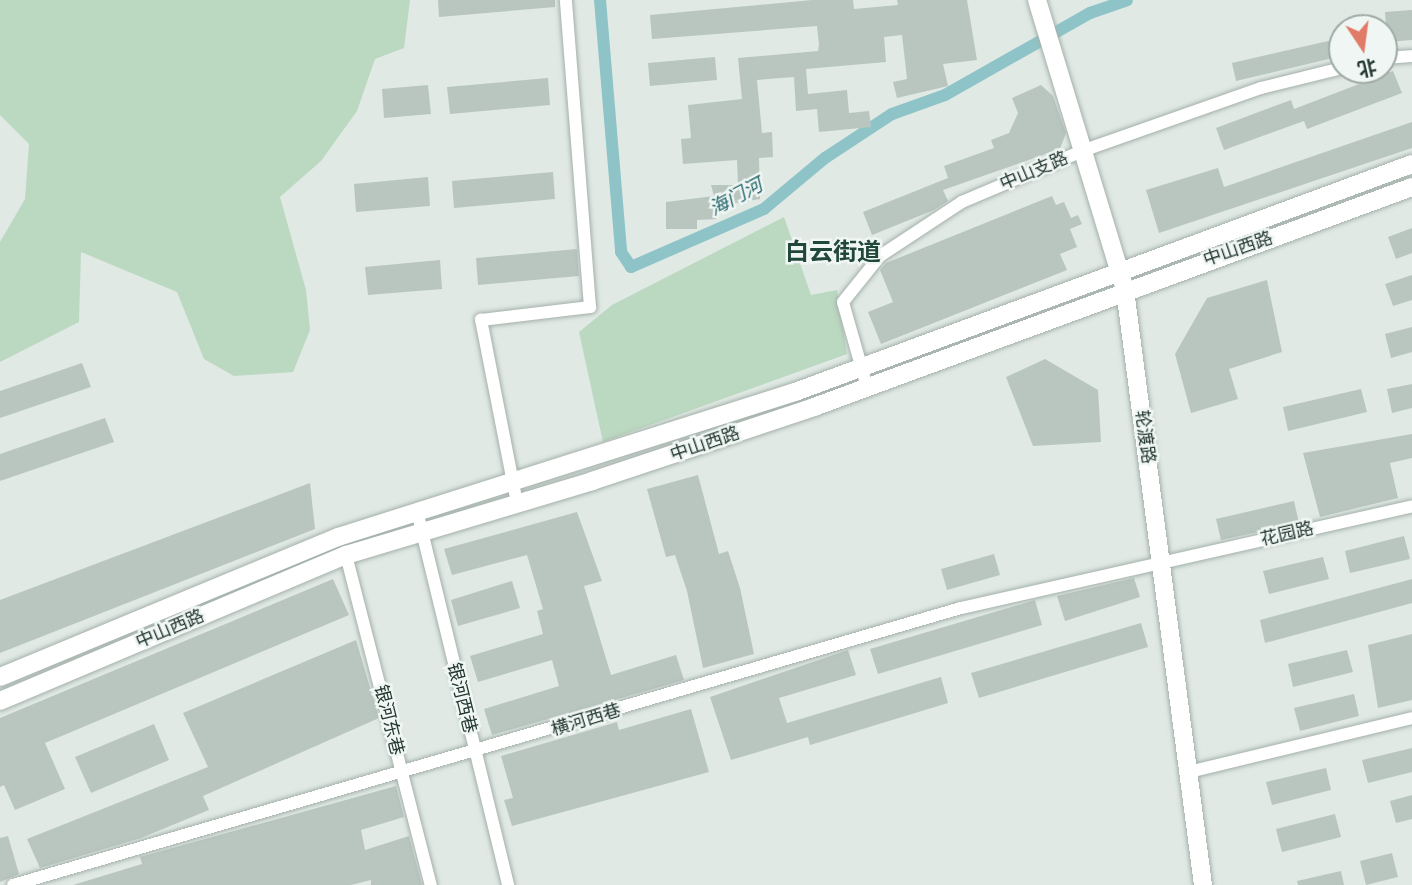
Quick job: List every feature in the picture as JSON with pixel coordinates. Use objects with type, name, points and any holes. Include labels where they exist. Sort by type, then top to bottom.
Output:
[{"type":"main road","name":"轮渡路","points":[[1037,0],[1125,290],[1203,885]]},
{"type":"main road","name":"中山西路","points":[[0,677],[338,537],[513,483],[860,368],[1412,164]]},
{"type":"main road","name":"中山西路","points":[[0,701],[346,555],[517,503],[867,387],[1125,290],[1412,187]]},
{"type":"street","points":[[517,503],[481,320],[590,307],[566,0]]},
{"type":"street","name":"中山支路","points":[[867,387],[843,302],[880,256],[962,202],[1082,150],[1261,88],[1328,71]]},
{"type":"street","name":"花园路","points":[[1161,562],[1412,506]]},
{"type":"street","name":"银河西巷","points":[[417,511],[508,885]]},
{"type":"street","name":"银河东巷","points":[[346,555],[431,885]]},
{"type":"street","name":"横河西巷","points":[[13,885],[402,771],[476,753],[961,608],[1161,562]]},
{"type":"street","points":[[1188,772],[1412,718]]},
{"type":"green space","points":[[0,0],[410,0],[404,48],[375,59],[357,111],[321,161],[280,197],[306,290],[310,330],[293,372],[234,376],[204,359],[177,292],[81,252],[79,322],[0,362],[0,242],[25,199],[29,144],[0,115]]},
{"type":"green space","points":[[784,217],[811,295],[837,290],[847,354],[603,442],[579,332],[612,305]]},
{"type":"building","points":[[438,0],[555,0],[555,7],[439,17]]},
{"type":"building","points":[[812,0],[853,0],[854,9],[898,5],[897,0],[967,0],[977,60],[943,64],[948,86],[897,98],[893,82],[907,79],[902,35],[884,37],[886,62],[806,69],[808,94],[847,90],[849,113],[869,111],[871,127],[819,132],[817,109],[796,111],[794,77],[757,80],[762,133],[772,132],[773,157],[759,158],[760,199],[717,206],[717,219],[697,220],[697,229],[666,229],[666,202],[714,196],[711,185],[738,185],[737,160],[683,164],[681,139],[691,138],[688,105],[742,99],[738,58],[818,51],[819,45],[817,26],[652,39],[650,15]]},
{"type":"building","points":[[1412,10],[1412,40],[1398,41],[1398,14],[1385,12]]},
{"type":"building","points":[[1328,41],[1328,59],[1236,81],[1232,63]]},
{"type":"building","points":[[715,57],[717,80],[650,86],[648,63]]},
{"type":"building","points":[[548,78],[550,105],[450,114],[447,87]]},
{"type":"building","points":[[1398,83],[1402,93],[1307,129],[1304,121],[1224,150],[1216,128],[1291,100],[1294,109],[1359,84]]},
{"type":"building","points":[[428,85],[431,114],[384,118],[382,89]]},
{"type":"building","points":[[1041,85],[1053,96],[1066,133],[1060,149],[943,190],[948,201],[934,210],[872,235],[863,212],[948,178],[944,166],[994,148],[991,140],[1009,133],[1018,113],[1012,98]]},
{"type":"building","points":[[1412,122],[1412,148],[1159,233],[1146,190],[1218,168],[1224,187]]},
{"type":"building","points":[[553,172],[555,199],[454,208],[452,181]]},
{"type":"building","points":[[428,177],[430,206],[356,212],[354,184]]},
{"type":"building","points":[[1052,196],[1056,205],[1064,202],[1071,218],[1078,215],[1082,224],[1070,229],[1077,247],[1060,254],[1067,270],[881,344],[868,312],[893,302],[880,270],[886,263]]},
{"type":"building","points":[[1412,228],[1412,253],[1396,259],[1388,237]]},
{"type":"building","points":[[577,249],[579,276],[478,285],[476,258]]},
{"type":"building","points":[[440,260],[442,289],[368,295],[365,267]]},
{"type":"building","points":[[1412,275],[1412,300],[1393,306],[1385,284]]},
{"type":"building","points":[[1267,280],[1282,352],[1229,369],[1238,399],[1191,413],[1175,354],[1207,298]]},
{"type":"building","points":[[1412,327],[1412,352],[1391,358],[1385,334]]},
{"type":"building","points":[[1045,359],[1098,390],[1101,442],[1033,446],[1006,377]]},
{"type":"building","points":[[82,363],[91,387],[0,418],[0,391]]},
{"type":"building","points":[[1412,384],[1412,408],[1392,413],[1387,389]]},
{"type":"building","points":[[1361,389],[1367,412],[1288,431],[1283,407]]},
{"type":"building","points":[[105,418],[114,442],[0,481],[0,454]]},
{"type":"building","points":[[1412,434],[1412,458],[1390,463],[1398,498],[1320,517],[1303,453]]},
{"type":"building","points":[[698,475],[719,554],[728,551],[740,588],[754,654],[703,668],[687,591],[675,555],[666,557],[647,489]]},
{"type":"building","points":[[310,483],[315,529],[0,653],[0,600]]},
{"type":"building","points":[[1294,501],[1299,523],[1221,540],[1216,519]]},
{"type":"building","points":[[577,512],[602,581],[584,586],[611,675],[676,655],[684,680],[492,735],[484,709],[559,686],[552,660],[478,682],[470,656],[543,634],[537,611],[543,609],[527,555],[452,575],[444,549]]},
{"type":"building","points":[[1404,536],[1410,559],[1350,573],[1345,551]]},
{"type":"building","points":[[994,554],[1000,575],[947,590],[941,569]]},
{"type":"building","points":[[1323,557],[1329,579],[1269,594],[1263,571]]},
{"type":"building","points":[[1134,578],[1140,597],[1065,621],[1057,596]]},
{"type":"building","points":[[333,579],[349,615],[45,743],[65,789],[15,810],[4,785],[0,787],[0,718]]},
{"type":"building","points":[[1412,579],[1412,603],[1265,643],[1260,620]]},
{"type":"building","points":[[512,581],[520,608],[458,626],[451,600]]},
{"type":"building","points":[[1035,600],[1042,625],[878,674],[870,649]]},
{"type":"building","points":[[1141,623],[1148,647],[979,698],[971,673]]},
{"type":"building","points":[[1412,634],[1412,700],[1378,708],[1368,645]]},
{"type":"building","points":[[356,640],[379,718],[203,796],[209,810],[141,838],[40,868],[27,839],[208,767],[183,713]]},
{"type":"building","points":[[848,650],[856,675],[779,698],[787,723],[941,677],[948,703],[810,745],[808,737],[731,760],[710,697]]},
{"type":"building","points":[[1347,650],[1353,672],[1293,687],[1288,664]]},
{"type":"building","points":[[1354,694],[1359,716],[1300,731],[1294,708]]},
{"type":"building","points":[[691,709],[709,772],[512,826],[504,800],[513,798],[501,756],[617,722],[619,730]]},
{"type":"building","points":[[154,724],[169,760],[91,793],[75,757]]},
{"type":"building","points":[[1412,748],[1412,772],[1368,783],[1362,760]]},
{"type":"building","points":[[1326,768],[1331,790],[1272,805],[1266,782]]},
{"type":"building","points":[[396,786],[404,817],[361,830],[365,850],[409,836],[422,885],[371,885],[371,880],[351,885],[73,885],[142,864],[140,857]]},
{"type":"building","points":[[1412,795],[1412,819],[1396,823],[1390,801]]},
{"type":"building","points":[[1335,814],[1341,837],[1282,852],[1276,829]]},
{"type":"building","points":[[8,836],[19,874],[0,882],[0,838]]},
{"type":"building","points":[[1392,853],[1398,877],[1366,885],[1360,861]]},
{"type":"building","points":[[1341,871],[1344,885],[1298,885],[1297,881]]},
{"type":"waterway","name":"海门河","points":[[600,0],[621,252],[631,267],[764,209],[825,158],[892,114],[945,95],[1090,13],[1127,0]]},
{"type":"district","name":"白云街道","points":[[833,253]]}]
